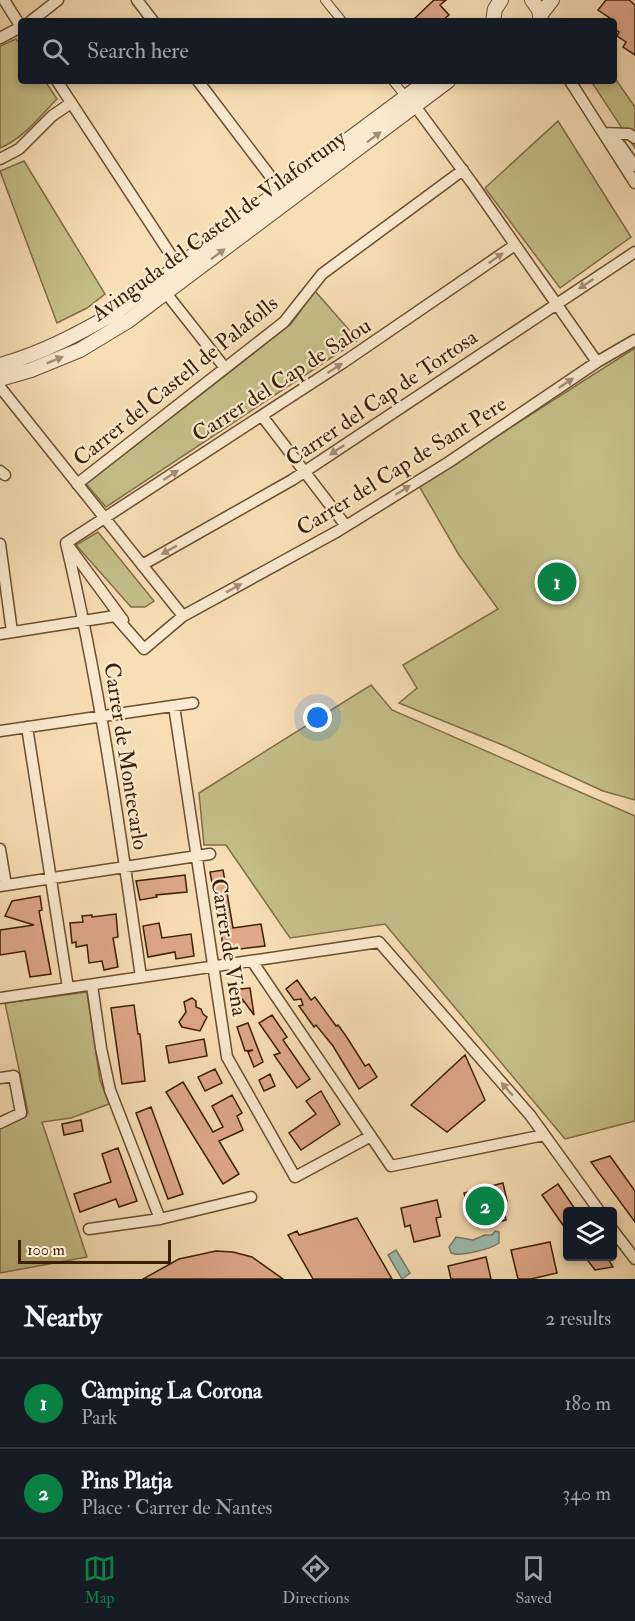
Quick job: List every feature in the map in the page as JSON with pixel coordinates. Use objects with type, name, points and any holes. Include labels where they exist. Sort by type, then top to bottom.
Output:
[{"type":"street","points":[[4,0],[18,22]]},
{"type":"street","points":[[36,18],[58,0]]},
{"type":"street","points":[[325,0],[340,18]]},
{"type":"street","points":[[492,12],[501,0]]},
{"type":"street","points":[[532,0],[541,17],[552,0]]},
{"type":"street","points":[[138,1],[151,18]]},
{"type":"street","points":[[0,38],[18,29]]},
{"type":"street","points":[[59,84],[178,266]]},
{"type":"street","points":[[200,84],[280,189]]},
{"type":"street","points":[[396,84],[463,170],[597,362]]},
{"type":"street","name":"Avinguda del Castell de Vilafortuny","points":[[0,379],[31,370],[80,350],[128,321],[410,101],[424,84]]},
{"type":"street","name":"Avinguda del Castell de Vilafortuny","points":[[1,363],[28,357],[72,338],[118,311],[280,189],[410,101],[442,84]]},
{"type":"street","points":[[572,84],[635,183]]},
{"type":"street","points":[[0,159],[19,149],[52,116],[71,103]]},
{"type":"street","points":[[604,133],[629,134],[635,138]]},
{"type":"street","points":[[604,133],[620,145],[635,166]]},
{"type":"street","points":[[621,162],[635,172]]},
{"type":"street","name":"Carrer del Castell de Palafolls","points":[[77,483],[284,322],[322,274],[463,170]]},
{"type":"street","name":"Carrer del Cap de Salou","points":[[66,543],[344,362],[515,244]]},
{"type":"street","name":"Carrer del Cap de Tortosa","points":[[142,565],[305,472],[635,252]]},
{"type":"street","points":[[166,293],[225,368]]},
{"type":"street","name":"Carrer del Cap de Sant Pere","points":[[144,649],[183,616],[346,525],[449,462],[597,362],[635,340]]},
{"type":"street","points":[[0,387],[183,616]]},
{"type":"street","points":[[262,416],[346,525]]},
{"type":"street","points":[[66,543],[144,649]]},
{"type":"street","name":"Carrer de Montecarlo","points":[[66,543],[84,621],[141,977]]},
{"type":"street","points":[[0,544],[12,632]]},
{"type":"street","points":[[0,634],[115,616],[144,649]]},
{"type":"street","points":[[0,731],[193,703]]},
{"type":"street","name":"Carrer de Viena","points":[[174,706],[227,1057],[295,1177],[371,1136]]},
{"type":"street","points":[[27,727],[68,988]]},
{"type":"street","points":[[0,849],[3,886],[210,854]]},
{"type":"street","points":[[0,998],[379,942],[530,1115],[596,1207]]},
{"type":"street","points":[[252,961],[391,1166],[544,1135]]},
{"type":"street","points":[[92,984],[101,1048],[110,1090],[160,1219]]},
{"type":"street","points":[[0,1078],[14,1076],[21,1113],[0,1123]]},
{"type":"street","points":[[89,1229],[160,1219],[251,1197]]},
{"type":"street","points":[[617,1235],[635,1260]]},
{"type":"shaded area","points":[[16,39],[18,41],[18,84],[47,84],[57,99],[24,133],[0,148],[0,46]]},
{"type":"shaded area","points":[[617,81],[635,107],[635,148],[593,84],[617,84]]},
{"type":"shaded area","points":[[558,121],[631,237],[560,288],[485,188]]},
{"type":"shaded area","points":[[24,161],[105,294],[87,308],[57,323],[0,171]]},
{"type":"shaded area","points":[[315,291],[358,340],[106,507],[86,484],[291,324]]},
{"type":"shaded area","points":[[635,348],[635,800],[603,791],[505,746],[399,703],[417,688],[403,665],[498,609],[459,555],[419,486]]},
{"type":"shaded area","points":[[98,532],[154,601],[145,607],[131,607],[76,545]]},
{"type":"shaded area","points":[[371,685],[392,710],[635,816],[635,1121],[565,1139],[385,924],[290,938],[226,845],[204,845],[199,793]]},
{"type":"shaded area","points":[[87,992],[100,1080],[109,1104],[71,1118],[42,1122],[87,1257],[0,1273],[0,1128],[23,1118],[28,1112],[5,1003]]},
{"type":"shaded area","points":[[495,1231],[499,1232],[499,1243],[495,1245],[468,1253],[451,1253],[449,1247],[456,1237],[473,1240],[492,1235]]},
{"type":"shaded area","points":[[396,1250],[410,1273],[402,1279],[388,1255]]},
{"type":"building","points":[[434,0],[446,0],[440,5],[449,15],[446,18],[415,18]]},
{"type":"building","points":[[606,0],[629,0],[635,5],[635,55],[623,47],[626,42],[617,36],[619,32],[617,31],[617,18],[610,18],[598,10]]},
{"type":"building","points":[[223,870],[233,928],[261,924],[265,946],[223,951],[210,872]]},
{"type":"building","points":[[185,875],[187,892],[156,895],[157,897],[140,900],[136,881]]},
{"type":"building","points":[[40,896],[42,910],[39,911],[51,974],[30,977],[25,951],[0,955],[0,930],[34,925],[5,916],[12,901]]},
{"type":"building","points":[[116,914],[118,937],[113,938],[118,967],[104,970],[102,961],[89,963],[87,945],[76,947],[76,942],[72,943],[70,923],[83,922],[82,916]]},
{"type":"building","points":[[159,923],[162,938],[191,934],[194,956],[176,959],[175,952],[148,957],[143,926]]},
{"type":"building","points":[[297,980],[311,1000],[315,997],[346,1036],[365,1066],[369,1064],[377,1077],[359,1089],[333,1046],[316,1025],[314,1027],[299,1006],[303,1005],[301,999],[294,1000],[286,989]]},
{"type":"building","points":[[250,988],[254,1015],[243,1000],[233,1008],[231,990]]},
{"type":"building","points":[[192,998],[196,1001],[196,1007],[201,1009],[207,1017],[200,1031],[182,1027],[179,1022],[186,1012],[184,1002]]},
{"type":"building","points":[[134,1005],[145,1081],[122,1084],[111,1008]]},
{"type":"building","points":[[272,1015],[287,1037],[283,1040],[310,1079],[297,1088],[274,1055],[280,1053],[259,1023]]},
{"type":"building","points":[[248,1023],[263,1062],[254,1067],[248,1052],[253,1050],[245,1051],[237,1027]]},
{"type":"building","points":[[204,1039],[207,1056],[169,1063],[166,1046]]},
{"type":"building","points":[[465,1055],[485,1100],[447,1132],[411,1105]]},
{"type":"building","points":[[215,1069],[222,1083],[205,1091],[198,1077]]},
{"type":"building","points":[[270,1074],[275,1086],[264,1091],[259,1080]]},
{"type":"building","points":[[183,1082],[213,1132],[223,1127],[212,1106],[232,1095],[242,1113],[237,1116],[243,1130],[219,1141],[239,1174],[223,1184],[166,1092]]},
{"type":"building","points":[[321,1091],[340,1124],[301,1150],[289,1133],[316,1114],[306,1101]]},
{"type":"building","points":[[151,1107],[183,1194],[168,1199],[136,1113]]},
{"type":"building","points":[[81,1120],[83,1131],[64,1135],[62,1124]]},
{"type":"building","points":[[118,1148],[137,1201],[119,1207],[116,1199],[80,1212],[74,1194],[111,1182],[102,1154]]},
{"type":"building","points":[[610,1156],[635,1191],[635,1222],[591,1162]]},
{"type":"building","points":[[503,1183],[507,1201],[502,1203],[506,1220],[478,1227],[474,1210],[469,1211],[464,1193]]},
{"type":"building","points":[[558,1184],[574,1207],[563,1207],[563,1225],[542,1195]]},
{"type":"building","points":[[437,1200],[441,1217],[436,1218],[440,1236],[414,1242],[410,1225],[405,1227],[401,1208]]},
{"type":"building","points":[[357,1218],[392,1279],[313,1279],[288,1235],[297,1231],[299,1235]]},
{"type":"building","points":[[550,1242],[557,1273],[531,1279],[518,1279],[511,1250]]},
{"type":"building","points":[[216,1251],[233,1252],[252,1257],[283,1279],[143,1279],[179,1259]]},
{"type":"building","points":[[486,1257],[491,1279],[451,1279],[448,1266]]},
{"type":"building","points":[[588,1261],[609,1261],[613,1267],[595,1270]]},
{"type":"place","name":"Càmping La Corona","points":[[557,582]]},
{"type":"place","name":"Pins Platja","points":[[485,1206]]}]
